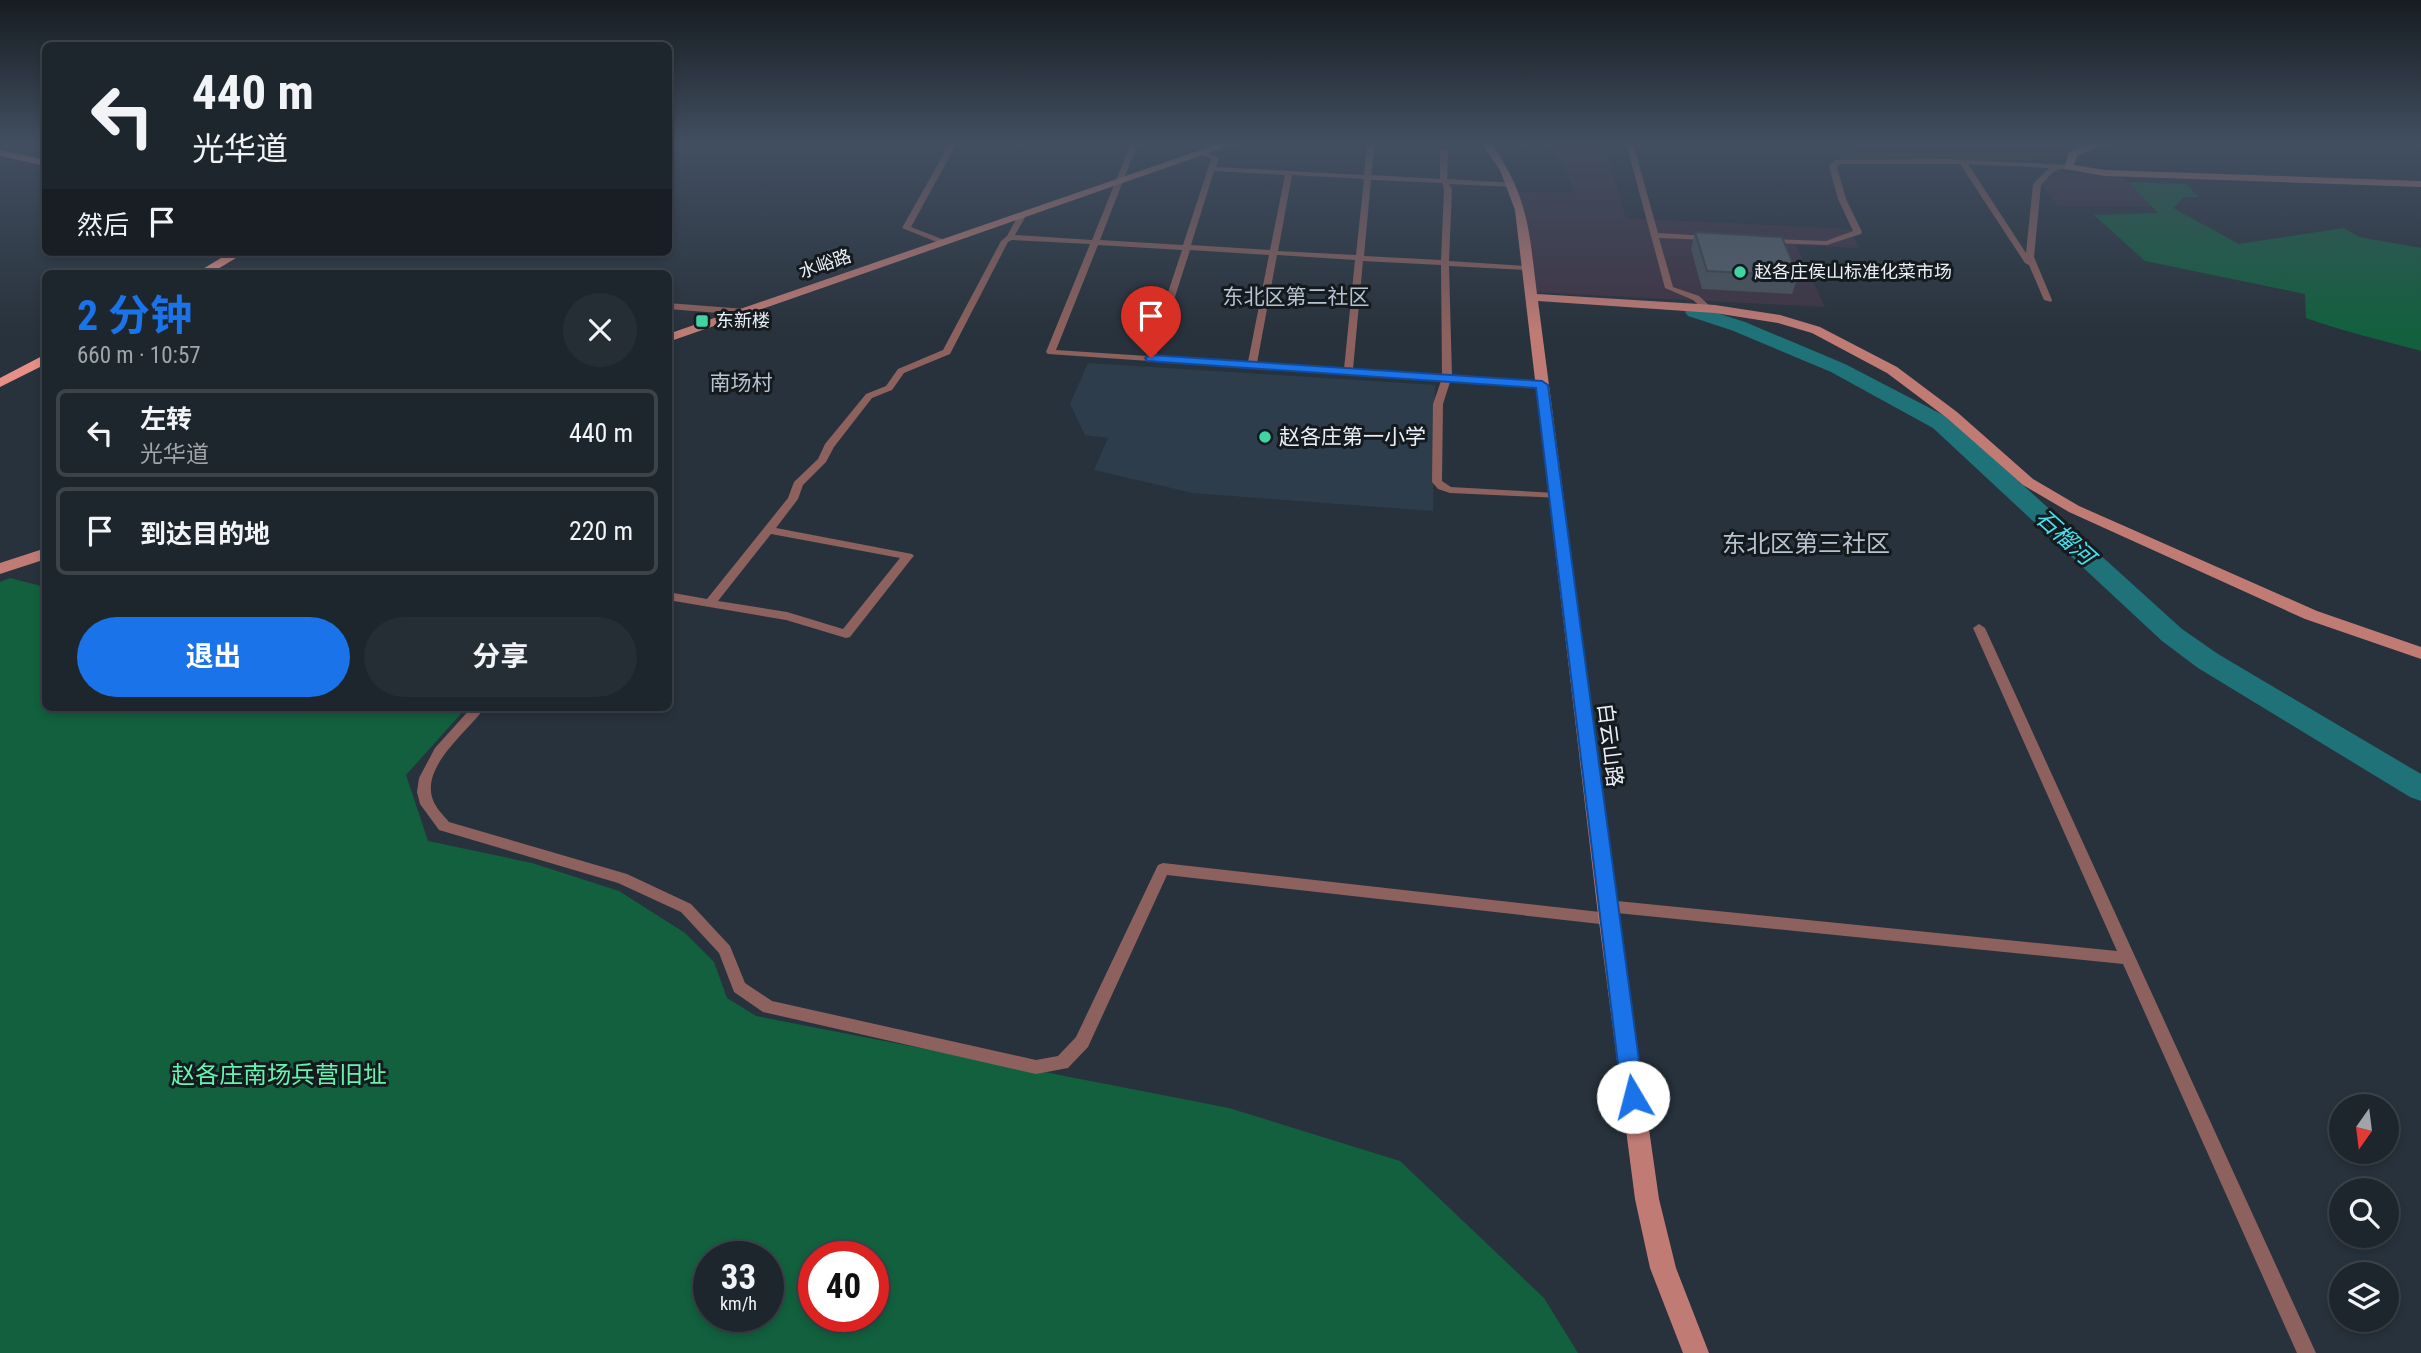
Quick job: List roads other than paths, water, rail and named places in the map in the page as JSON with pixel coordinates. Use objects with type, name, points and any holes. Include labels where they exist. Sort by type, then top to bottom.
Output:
[{"type":"main road","points":[[207,270],[233,256]]},
{"type":"main road","points":[[0,383],[42,360]]},
{"type":"street","points":[[918,206],[906,228],[944,243]]},
{"type":"street","name":"水峪路","points":[[672,337],[1051,206]]},
{"type":"street","points":[[1110,206],[1051,352],[1542,385]]},
{"type":"street","points":[[1151,358],[1200,206]]},
{"type":"street","points":[[1252,365],[1282,206]]},
{"type":"street","points":[[1348,372],[1365,206]]},
{"type":"street","points":[[1447,206],[1445,263],[1447,379],[1438,404],[1439,485],[1450,490],[1556,496]]},
{"type":"street","name":"白云山路","points":[[1520,206],[1608,913],[1647,1199],[1662,1268],[1696,1353]]},
{"type":"street","points":[[1646,206],[1669,288],[1696,298],[1708,309]]},
{"type":"street","points":[[1764,241],[1827,243],[1858,232],[1846,206]]},
{"type":"street","points":[[1992,206],[2031,265],[2048,300]]},
{"type":"street","points":[[2031,265],[2035,206]]},
{"type":"street","points":[[710,603],[793,499],[798,484],[822,460],[829,446],[869,396],[889,388],[901,371],[947,352],[1005,242],[1022,216]]},
{"type":"street","points":[[1654,235],[1723,239]]},
{"type":"street","points":[[1010,237],[1527,268]]},
{"type":"street","points":[[1531,297],[1708,309],[1780,319],[1816,330],[1892,370],[1952,415],[2028,482],[2074,509],[2311,615],[2421,653]]},
{"type":"street","points":[[672,306],[745,312]]},
{"type":"street","points":[[672,597],[787,617],[846,634],[908,556],[769,530]]},
{"type":"street","points":[[0,569],[42,554]]},
{"type":"street","points":[[1979,628],[2307,1353]]},
{"type":"street","points":[[475,711],[437,754],[424,778],[426,802],[444,826],[622,878],[686,908],[725,950],[739,987],[768,1007],[1036,1067],[1062,1063],[1082,1042],[1163,869],[1608,913],[2129,958]]},
{"type":"waterway","name":"石榴河","points":[[1695,312],[1738,326],[1838,368],[1941,423],[2172,635],[2208,661],[2421,789]]},
{"type":"place","name":"赵各庄侯山标准化菜市场","points":[[1740,272]]},
{"type":"place","name":"东新楼","points":[[702,321]]},
{"type":"place","name":"赵各庄第一小学","points":[[1265,437]]},
{"type":"district","name":"东北区第二社区","points":[[1296,297]]},
{"type":"district","name":"南场村","points":[[741,383]]},
{"type":"district","name":"东北区第三社区","points":[[1806,544]]},
{"type":"park label","name":"赵各庄南场兵营旧址","points":[[279,1075]]}]
